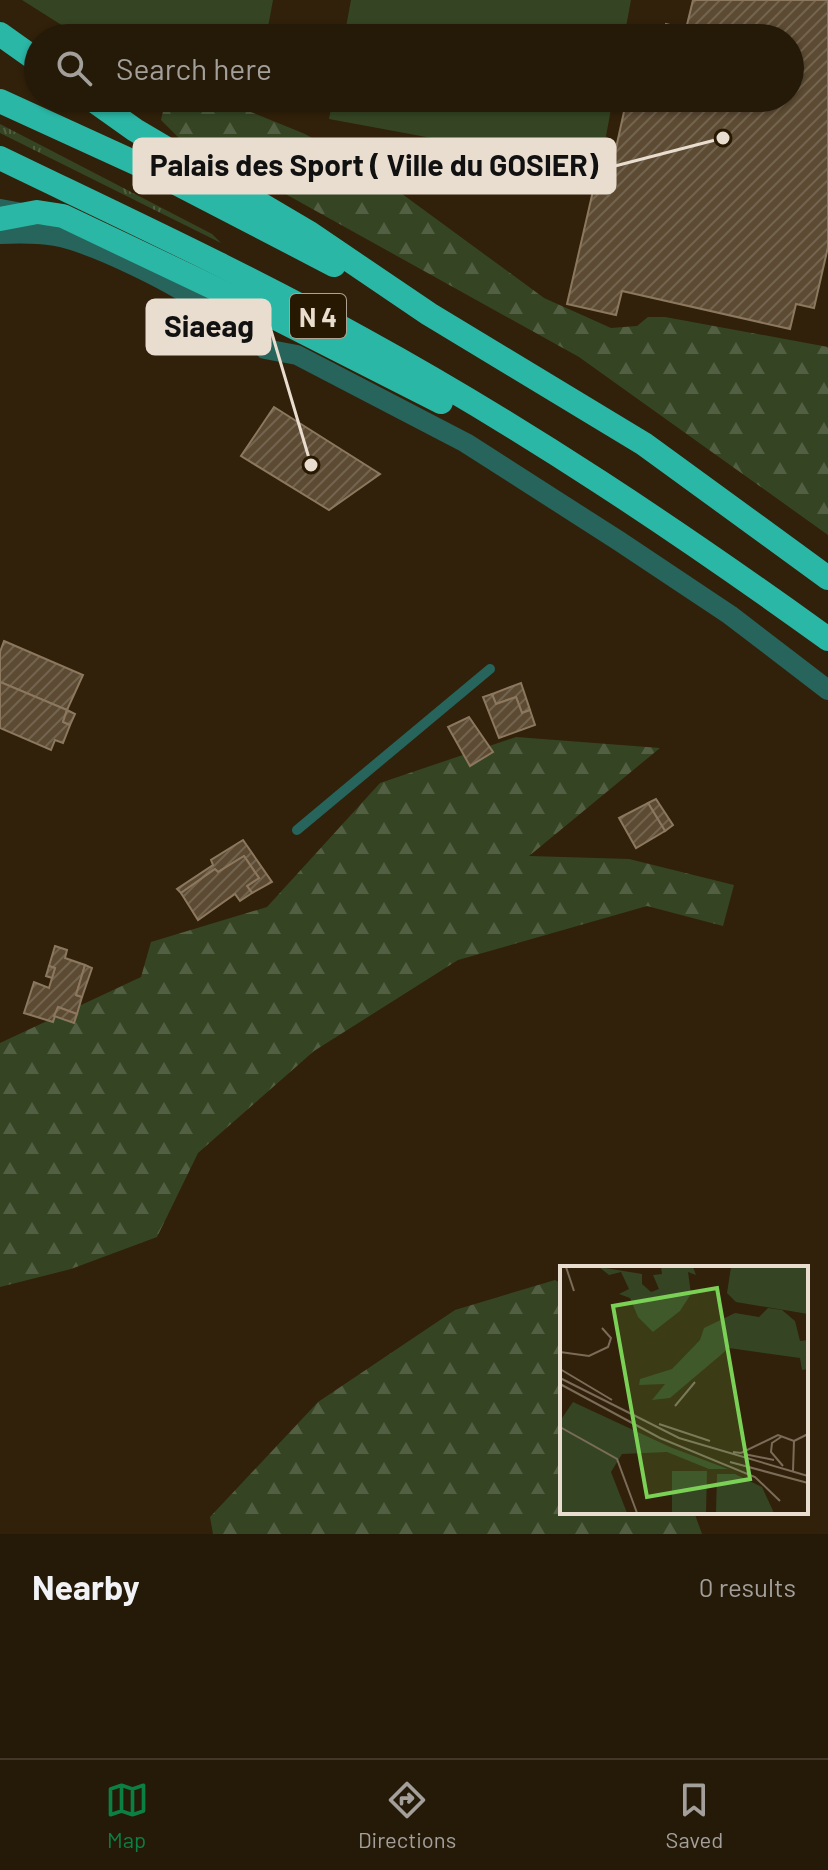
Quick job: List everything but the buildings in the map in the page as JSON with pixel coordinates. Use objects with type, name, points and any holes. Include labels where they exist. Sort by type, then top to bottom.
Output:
[{"type":"highway","points":[[0,34],[24,51]]},
{"type":"highway","name":"N 4","points":[[0,101],[24,112]]},
{"type":"highway","name":"N 4","points":[[24,112],[151,170],[429,314],[644,444],[828,578]]},
{"type":"highway","points":[[110,112],[308,232],[429,314]]},
{"type":"highway","name":"N 4","points":[[0,158],[363,339],[498,417],[624,495],[828,639]]},
{"type":"highway","points":[[0,219],[37,212],[63,216],[250,305],[624,495]]},
{"type":"street","points":[[0,234],[30,233],[59,237],[89,247],[147,273],[202,303],[234,332],[250,305]]},
{"type":"street","points":[[265,349],[297,355],[466,443],[730,615],[828,690]]},
{"type":"lane","points":[[0,204],[37,212]]},
{"type":"lane","points":[[297,830],[490,669]]},
{"type":"green space","points":[[22,0],[273,0],[269,24],[60,24]]},
{"type":"green space","points":[[351,0],[631,0],[627,24],[347,24]]},
{"type":"green space","points":[[163,112],[251,112],[305,134],[368,169],[544,298],[611,328],[637,326],[648,317],[665,317],[828,347],[828,535],[579,357],[280,191],[181,140],[161,120]]},
{"type":"green space","points":[[330,112],[610,112],[600,169],[329,119]]},
{"type":"green space","points":[[0,124],[212,234],[221,243],[0,133]]},
{"type":"green space","points":[[516,737],[660,748],[529,856],[629,859],[734,885],[723,926],[647,906],[458,960],[314,1051],[198,1153],[157,1237],[71,1269],[0,1287],[0,1043],[141,977],[151,942],[267,907],[380,783]]},
{"type":"green space","points":[[555,1280],[560,1283],[560,1514],[695,1514],[702,1534],[213,1534],[210,1517],[318,1402],[455,1310]]},
{"type":"place","name":"Palais des Sport ( Ville du GOSIER)","points":[[723,138]]},
{"type":"place","name":"Siaeag","points":[[311,465]]}]
